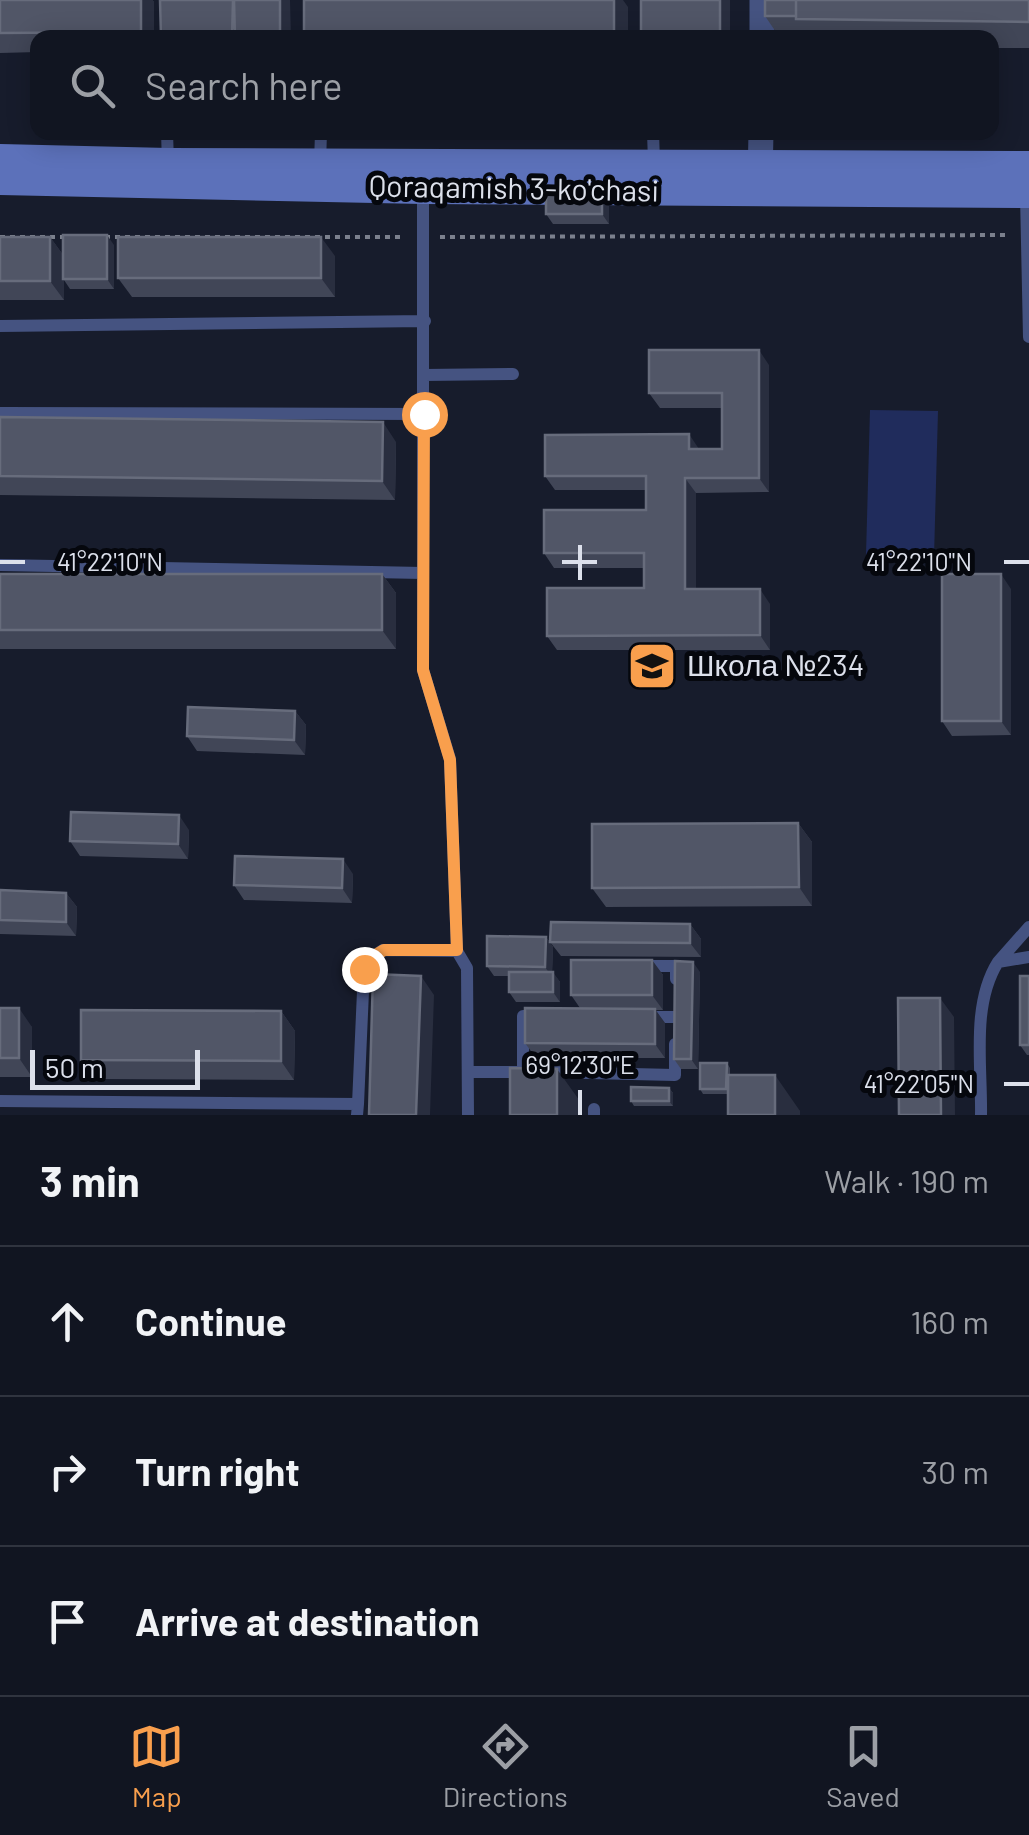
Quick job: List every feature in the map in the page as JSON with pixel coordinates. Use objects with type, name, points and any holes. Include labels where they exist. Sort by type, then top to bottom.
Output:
[{"type":"main road","name":"Qoraqamish 3-ko'chasi","points":[[0,159],[168,148],[422,177],[654,165],[760,178]]},
{"type":"main road","name":"Qoraqamish 3-ko'chasi","points":[[0,180],[760,178],[1028,184]]},
{"type":"street","points":[[762,0],[762,30]]},
{"type":"street","points":[[760,178],[761,140]]},
{"type":"lane","points":[[320,164],[321,140]]},
{"type":"lane","points":[[652,140],[654,165]]},
{"type":"lane","points":[[422,177],[423,670],[450,760],[457,950],[467,968],[468,1115]]},
{"type":"lane","points":[[1028,184],[1029,337]]},
{"type":"lane","points":[[0,326],[425,321]]},
{"type":"lane","points":[[424,375],[513,374]]},
{"type":"lane","points":[[0,413],[424,414]]},
{"type":"lane","points":[[0,565],[423,573]]},
{"type":"lane","points":[[981,1115],[982,1006],[986,982],[998,962],[1029,928]]},
{"type":"lane","points":[[0,1100],[358,1110],[364,969],[384,950],[457,950]]},
{"type":"lane","points":[[998,962],[1029,957]]},
{"type":"lane","points":[[468,1072],[675,1074],[676,966],[624,966]]},
{"type":"lane","points":[[523,1072],[524,1016],[555,1016]]},
{"type":"lane","points":[[623,1017],[676,1017]]},
{"type":"path","points":[[97,237],[1026,236]]},
{"type":"path","points":[[0,237],[77,237]]},
{"type":"shaded area","points":[[870,410],[938,411],[934,557],[866,555]]},
{"type":"building","points":[[0,0],[141,0],[141,30],[0,33]]},
{"type":"building","points":[[160,0],[233,0],[232,30],[161,30]]},
{"type":"building","points":[[234,0],[280,0],[280,30],[235,30]]},
{"type":"building","points":[[304,0],[614,0],[614,30],[304,30]]},
{"type":"building","points":[[641,0],[720,0],[720,30],[641,30]]},
{"type":"building","points":[[765,0],[796,0],[796,16],[765,16]]},
{"type":"building","points":[[796,0],[1029,0],[1029,22],[796,19]]},
{"type":"building","points":[[546,189],[602,189],[602,214],[546,214]]},
{"type":"building","points":[[63,235],[107,235],[107,279],[63,279]]},
{"type":"building","points":[[0,237],[50,237],[50,281],[0,281]]},
{"type":"building","points":[[118,237],[321,237],[321,278],[118,278]]},
{"type":"building","points":[[649,350],[759,350],[759,478],[685,478],[685,589],[760,589],[760,635],[547,636],[547,588],[644,588],[644,553],[544,553],[544,510],[646,510],[646,476],[545,476],[545,435],[689,434],[689,449],[722,449],[722,393],[649,393]]},
{"type":"building","points":[[0,417],[383,422],[382,481],[0,476]]},
{"type":"building","points":[[0,574],[382,574],[382,630],[0,630]]},
{"type":"building","points":[[942,574],[1001,574],[1001,721],[942,721]]},
{"type":"building","points":[[188,707],[295,711],[294,740],[187,736]]},
{"type":"building","points":[[71,812],[179,815],[178,844],[70,841]]},
{"type":"building","points":[[798,823],[799,887],[592,888],[592,824]]},
{"type":"building","points":[[235,856],[343,859],[342,888],[234,885]]},
{"type":"building","points":[[0,890],[66,893],[66,922],[0,920]]},
{"type":"building","points":[[551,922],[690,924],[690,943],[550,942]]},
{"type":"building","points":[[487,936],[546,937],[545,967],[487,966]]},
{"type":"building","points":[[571,960],[652,960],[652,995],[571,995]]},
{"type":"building","points":[[675,961],[693,962],[691,1059],[674,1059]]},
{"type":"building","points":[[509,972],[553,972],[553,992],[509,992]]},
{"type":"building","points":[[373,974],[421,976],[416,1115],[369,1115]]},
{"type":"building","points":[[1020,976],[1029,976],[1029,1045],[1020,1045]]},
{"type":"building","points":[[898,998],[940,998],[941,1115],[899,1115]]},
{"type":"building","points":[[0,1008],[19,1008],[19,1058],[0,1058]]},
{"type":"building","points":[[525,1008],[655,1009],[655,1044],[525,1043]]},
{"type":"building","points":[[81,1010],[281,1011],[281,1061],[81,1060]]},
{"type":"building","points":[[700,1063],[727,1063],[726,1089],[700,1089]]},
{"type":"building","points":[[510,1068],[557,1069],[557,1115],[510,1115]]},
{"type":"building","points":[[728,1075],[775,1075],[775,1115],[728,1115]]},
{"type":"building","points":[[631,1087],[669,1088],[669,1101],[631,1101]]},
{"type":"place","name":"Школа №234","points":[[652,666]]},
{"type":"route","points":[[364,969],[384,950],[457,950],[450,760],[423,670],[424,414]]}]
